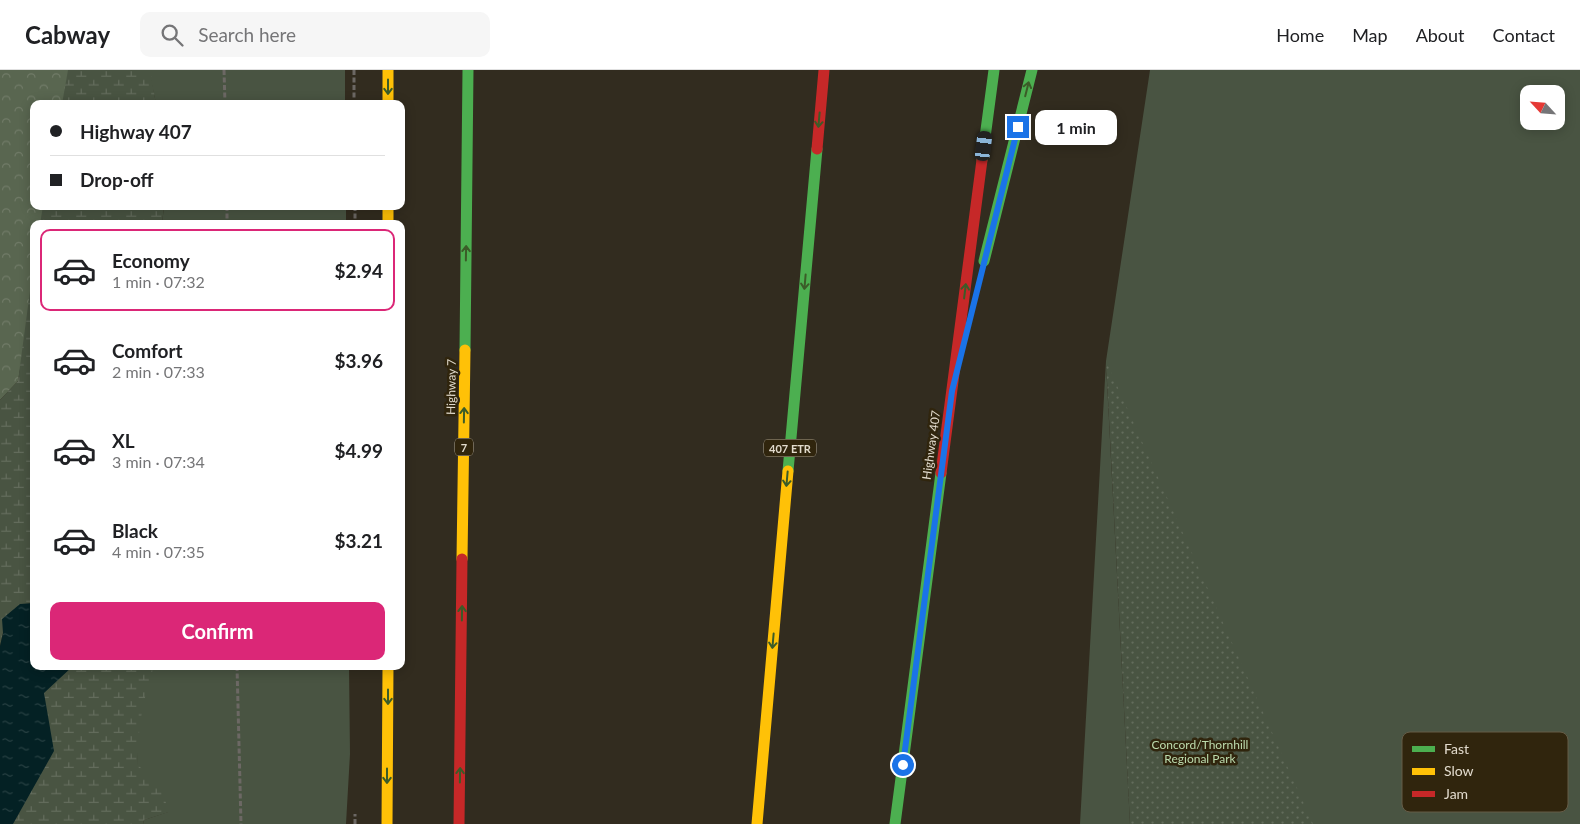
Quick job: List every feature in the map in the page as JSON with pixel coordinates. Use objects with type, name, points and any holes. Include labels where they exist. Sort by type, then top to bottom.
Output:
[{"type":"main road","points":[[388,70],[388,100]]},
{"type":"main road","name":"Highway 7","points":[[459,824],[468,70]]},
{"type":"main road","name":"407 ETR","points":[[757,824],[824,70]]},
{"type":"main road","name":"Highway 407","points":[[895,824],[994,70]]},
{"type":"main road","points":[[982,268],[1032,70]]},
{"type":"main road","points":[[952,391],[978,287]]},
{"type":"main road","points":[[387,824],[388,670]]},
{"type":"path","points":[[224,70],[225,100]]},
{"type":"path","points":[[354,70],[354,100]]},
{"type":"path","points":[[237,670],[241,824]]},
{"type":"green space","points":[[0,70],[70,70],[66,100],[30,100],[30,210],[46,210],[45,220],[30,220],[30,310],[18,381],[0,400]]},
{"type":"green space","points":[[68,70],[150,70],[155,100],[63,100]]},
{"type":"green space","points":[[149,70],[345,70],[345,100],[155,100]]},
{"type":"green space","points":[[1150,70],[1580,70],[1580,824],[1147,824],[1106,363],[1130,824],[1080,824],[1106,361]]},
{"type":"green space","points":[[42,210],[164,210],[162,220],[41,220]]},
{"type":"green space","points":[[164,210],[346,210],[346,220],[162,220]]},
{"type":"green space","points":[[30,291],[30,604],[20,605],[3,619],[3,633],[0,646],[0,400],[18,381]]},
{"type":"green space","name":"Concord/Thornhill Regional Park","points":[[1106,361],[1313,824],[1130,824]]},
{"type":"green space","points":[[32,670],[153,670],[142,715],[138,765],[161,788],[169,812],[144,820],[143,824],[13,824],[0,734]]},
{"type":"green space","points":[[140,670],[349,670],[350,754],[346,824],[143,824],[144,820],[168,812],[160,788],[138,766],[137,736],[144,696]]},
{"type":"water","points":[[30,603],[30,670],[69,670],[44,693],[54,751],[13,824],[0,824],[0,646],[3,633],[2,619],[20,604]]},
{"type":"traffic: fast","points":[[465,350],[468,70]]},
{"type":"traffic: fast","points":[[982,160],[994,70]]},
{"type":"traffic: fast","points":[[984,261],[1032,70]]},
{"type":"traffic: fast","points":[[788,471],[817,149]]},
{"type":"traffic: fast","points":[[895,824],[941,473]]},
{"type":"traffic: slow","points":[[388,70],[388,100]]},
{"type":"traffic: slow","points":[[388,210],[388,220]]},
{"type":"traffic: slow","points":[[462,559],[465,350]]},
{"type":"traffic: slow","points":[[757,824],[788,471]]},
{"type":"traffic: slow","points":[[387,824],[388,670]]},
{"type":"traffic: jam","points":[[817,149],[824,70]]},
{"type":"traffic: jam","points":[[941,473],[982,160]]},
{"type":"traffic: jam","points":[[459,824],[462,559]]},
{"type":"route","points":[[903,765],[952,391],[1018,127]]}]
